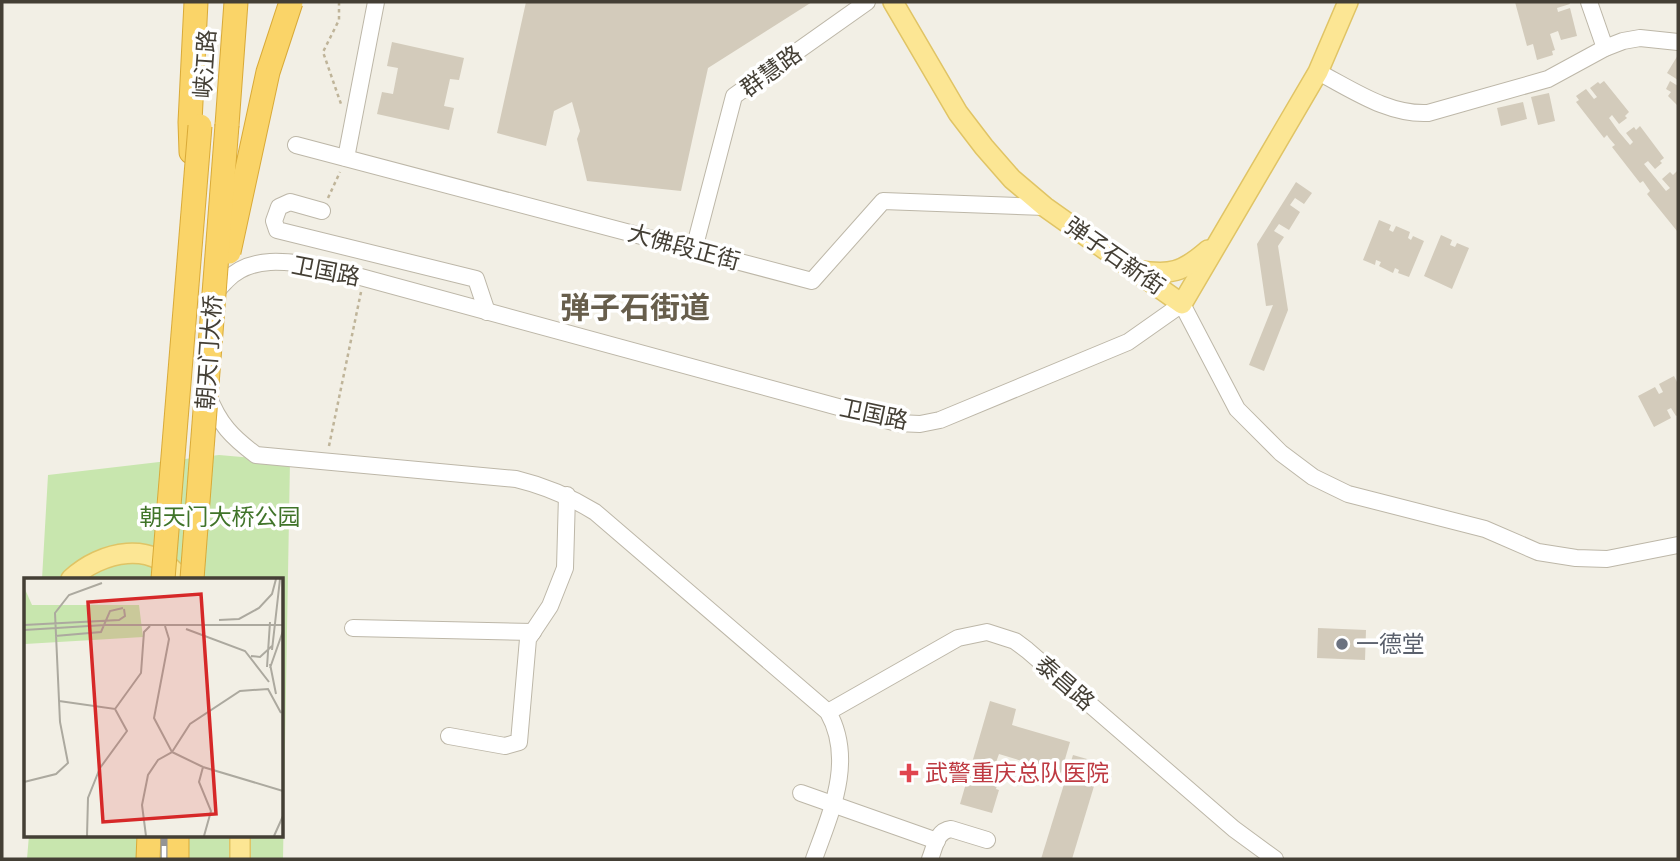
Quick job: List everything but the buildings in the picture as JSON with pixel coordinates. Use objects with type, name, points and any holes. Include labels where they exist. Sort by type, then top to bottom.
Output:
[{"type":"highway","points":[[195,2],[195,125]]},
{"type":"highway","name":"峡江路","points":[[195,125],[209,2]]},
{"type":"highway","name":"峡江路","points":[[227,125],[236,2]]},
{"type":"highway","points":[[208,358],[268,72],[291,2]]},
{"type":"highway","name":"朝天门大桥","points":[[163,578],[193,216],[195,125]]},
{"type":"highway","name":"朝天门大桥","points":[[192,578],[227,125]]},
{"type":"highway","points":[[148,859],[149,836]]},
{"type":"highway","points":[[177,836],[177,859]]},
{"type":"main road","name":"弹子石新街","points":[[893,2],[958,113],[1012,179],[1045,207],[1182,304],[1318,72],[1348,2]]},
{"type":"main road","points":[[1133,269],[1157,274],[1172,272],[1196,261],[1218,243]]},
{"type":"main road","points":[[72,578],[84,567],[104,558],[135,553],[152,556],[168,564],[179,578]]},
{"type":"main road","points":[[139,859],[140,836]]},
{"type":"main road","points":[[183,859],[184,836]]},
{"type":"main road","points":[[240,836],[240,859]]},
{"type":"street","points":[[346,158],[376,2]]},
{"type":"street","name":"群慧路","points":[[694,249],[734,96],[867,2]]},
{"type":"street","points":[[1589,2],[1605,48]]},
{"type":"street","points":[[1318,72],[1394,110],[1411,114],[1428,113],[1549,79],[1605,48],[1640,38],[1678,42]]},
{"type":"street","name":"大佛段正街","points":[[296,145],[812,281],[883,201],[1045,207]]},
{"type":"street","points":[[322,211],[290,202],[279,207],[274,221],[277,230],[476,279],[487,312]]},
{"type":"street","name":"卫国路","points":[[814,859],[833,804],[841,766],[837,728],[828,712],[595,512],[567,495],[516,479],[256,455],[232,437],[214,412],[204,383],[206,327],[216,291],[236,271],[265,262],[292,262],[324,267],[897,423],[920,424],[940,420],[1128,342],[1182,304]]},
{"type":"street","points":[[1182,304],[1237,409],[1281,453],[1313,477],[1348,494],[1485,529],[1538,552],[1576,558],[1607,559],[1678,545]]},
{"type":"street","points":[[449,736],[505,746],[519,742],[528,639],[550,606],[565,568],[567,495]]},
{"type":"street","points":[[353,628],[533,632]]},
{"type":"street","name":"泰昌路","points":[[828,712],[958,638],[987,632],[1001,636],[1027,650],[1234,829],[1275,859]]},
{"type":"street","points":[[801,793],[937,841]]},
{"type":"street","points":[[930,859],[940,833],[951,829],[987,840]]},
{"type":"path","points":[[339,2],[339,20],[323,52],[351,133]]},
{"type":"path","points":[[322,211],[346,158]]},
{"type":"path","points":[[330,434],[364,278]]},
{"type":"green space","name":"朝天门大桥公园","points":[[219,455],[290,461],[284,802],[284,578],[42,578],[48,475]]},
{"type":"green space","name":"朝天门大桥公园","points":[[29,836],[283,836],[283,859],[27,859]]},
{"type":"railway","points":[[164,836],[164,859]]},
{"type":"place","name":"一德堂","points":[[1342,644]]},
{"type":"place","name":"武警重庆总队医院","points":[[909,773]]},
{"type":"district","name":"弹子石街道","points":[[635,308]]}]
